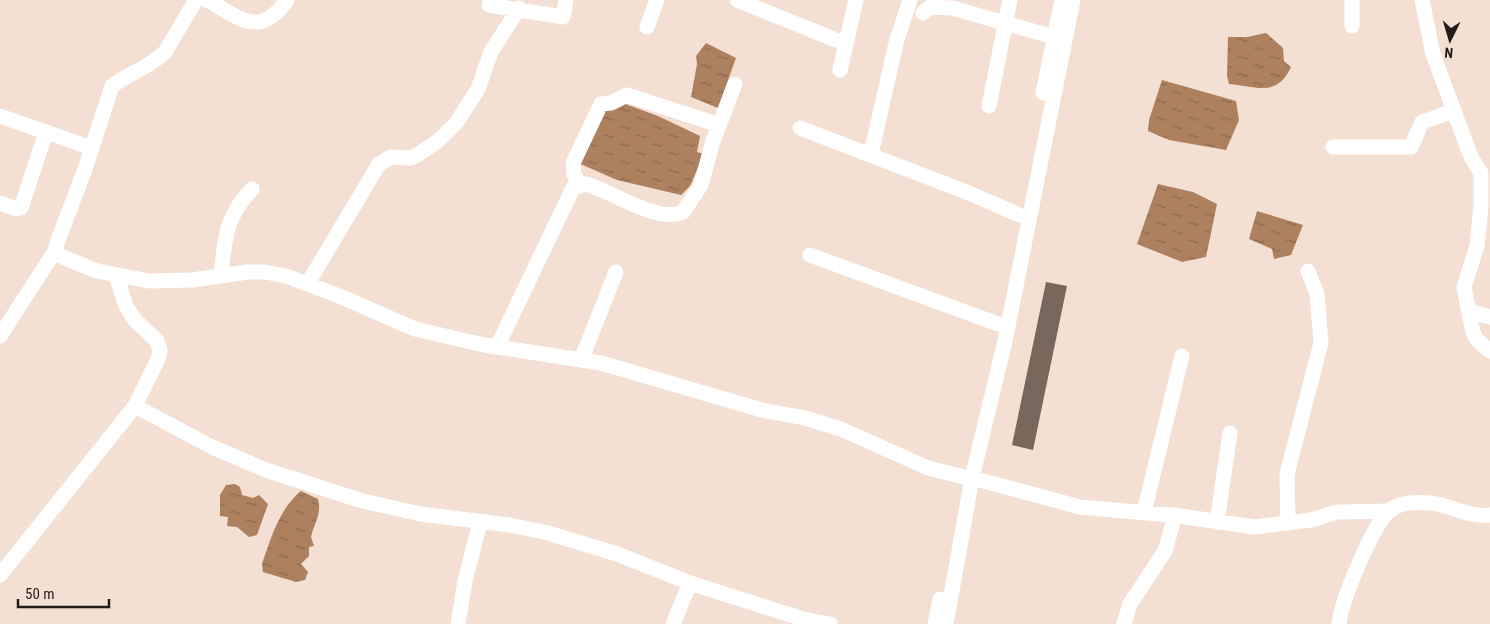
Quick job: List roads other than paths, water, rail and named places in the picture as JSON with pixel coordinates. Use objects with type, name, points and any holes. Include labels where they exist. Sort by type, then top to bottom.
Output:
[{"type":"street","points":[[0,336],[55,251],[66,213],[92,148],[112,86],[146,68],[165,52],[196,0]]},
{"type":"street","points":[[207,0],[243,20],[254,23],[272,18],[287,0]]},
{"type":"street","points":[[491,0],[489,5],[519,8],[563,17],[566,0]]},
{"type":"street","points":[[646,26],[657,0]]},
{"type":"street","points":[[737,0],[846,44]]},
{"type":"street","points":[[840,70],[856,0]]},
{"type":"street","points":[[870,154],[896,43],[910,0]]},
{"type":"street","points":[[990,106],[1010,0]]},
{"type":"street","points":[[946,624],[998,324],[1062,0]]},
{"type":"street","points":[[935,624],[1005,341],[1073,0]]},
{"type":"street","points":[[1352,0],[1352,26]]},
{"type":"street","points":[[1422,0],[1433,54],[1471,158],[1485,173],[1477,246],[1464,287],[1477,340],[1490,351]]},
{"type":"street","points":[[308,283],[379,164],[392,157],[410,158],[417,155],[438,141],[457,122],[478,89],[491,52],[519,8]]},
{"type":"street","points":[[922,13],[930,8],[952,8],[1054,37]]},
{"type":"street","points":[[497,347],[569,194],[580,184],[597,186],[644,208],[668,215],[678,215],[690,204],[701,185],[719,125],[735,84]]},
{"type":"street","points":[[580,184],[574,175],[573,163],[601,104],[611,103],[627,95],[719,125]]},
{"type":"street","points":[[1333,147],[1411,147],[1422,122],[1433,116],[1454,111]]},
{"type":"street","points":[[0,116],[92,148]]},
{"type":"street","points":[[800,128],[870,154],[1019,215]]},
{"type":"street","points":[[0,203],[16,209],[22,208],[46,132]]},
{"type":"street","points":[[221,275],[226,229],[239,202],[252,189]]},
{"type":"street","points":[[55,251],[60,256],[97,271],[166,282],[265,272],[308,283],[415,329],[497,347],[581,360],[636,372],[762,410],[805,418],[841,429],[928,468],[1080,507],[1175,515],[1254,528],[1338,512],[1390,511]]},
{"type":"street","points":[[810,255],[998,324]]},
{"type":"street","points":[[1288,523],[1287,476],[1321,343],[1318,294],[1308,271]]},
{"type":"street","points":[[581,360],[616,272]]},
{"type":"street","points":[[0,575],[135,406],[160,350],[157,341],[134,319],[126,306],[116,275]]},
{"type":"street","points":[[1469,311],[1490,317]]},
{"type":"street","points":[[1144,512],[1182,356]]},
{"type":"street","points":[[135,406],[212,447],[266,470],[420,514],[548,533],[617,554],[690,583],[803,621],[830,624]]},
{"type":"street","points":[[1217,522],[1230,433]]},
{"type":"street","points":[[1338,624],[1348,587],[1377,530],[1390,511],[1401,505],[1432,503],[1466,514],[1490,515]]},
{"type":"street","points":[[1124,624],[1130,604],[1165,550],[1175,515]]},
{"type":"street","points":[[458,624],[465,581],[480,522]]},
{"type":"street","points":[[673,624],[690,583]]},
{"type":"water","points":[[1266,33],[1283,48],[1284,61],[1291,67],[1286,76],[1279,83],[1266,88],[1229,84],[1227,76],[1228,37],[1247,37]]},
{"type":"water","points":[[706,43],[736,58],[718,108],[691,97],[697,64],[696,56]]},
{"type":"water","points":[[1162,80],[1236,101],[1239,120],[1226,150],[1169,140],[1148,131],[1149,120]]},
{"type":"water","points":[[604,96],[658,116],[700,136],[697,152],[704,154],[690,186],[681,195],[617,180],[576,162],[595,109]]},
{"type":"water","points":[[1158,184],[1193,192],[1217,204],[1206,257],[1182,262],[1137,244]]},
{"type":"water","points":[[1257,211],[1303,225],[1291,255],[1274,259],[1272,249],[1249,239]]},
{"type":"water","points":[[235,484],[240,487],[242,495],[253,498],[259,495],[268,504],[257,535],[249,537],[237,527],[227,526],[228,517],[220,516],[220,495],[226,485]]},
{"type":"water","points":[[301,491],[318,499],[319,510],[311,537],[314,546],[309,547],[309,556],[301,564],[308,572],[305,580],[296,582],[263,572],[262,564],[272,534],[281,515],[293,498]]}]
